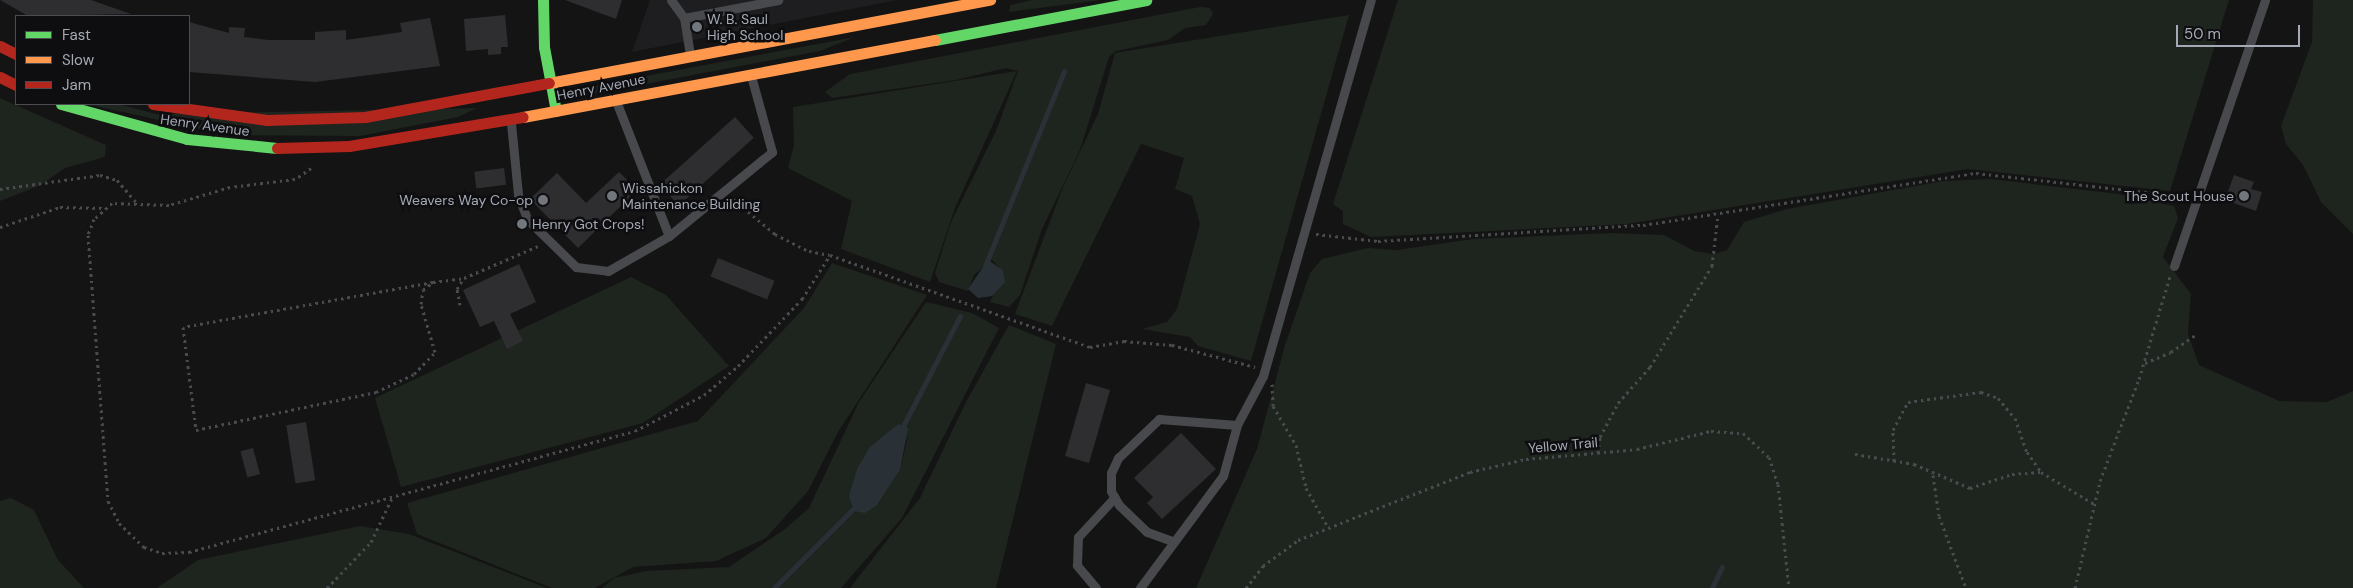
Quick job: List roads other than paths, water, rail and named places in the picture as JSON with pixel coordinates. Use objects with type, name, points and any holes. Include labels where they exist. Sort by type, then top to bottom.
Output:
[{"type":"main road","points":[[544,0],[544,47],[556,111]]},
{"type":"main road","name":"Henry Avenue","points":[[65,105],[187,139],[314,148],[424,136],[750,74],[969,14],[990,0]]},
{"type":"main road","name":"Henry Avenue","points":[[159,105],[237,118],[332,120],[551,84],[690,56],[969,14],[1146,0]]},
{"type":"main road","points":[[0,46],[15,54]]},
{"type":"main road","points":[[0,77],[15,84]]},
{"type":"lane","points":[[670,0],[684,18],[690,56]]},
{"type":"lane","points":[[684,18],[778,0]]},
{"type":"lane","points":[[1140,588],[1172,541],[1223,476],[1237,425],[1265,371],[1371,0]]},
{"type":"lane","points":[[2174,266],[2265,0]]},
{"type":"lane","points":[[510,120],[520,202],[547,241],[576,268],[597,273],[634,260],[669,236],[725,193],[772,152],[750,74]]},
{"type":"lane","points":[[615,100],[669,236]]},
{"type":"lane","points":[[1172,541],[1132,520],[1115,497],[1111,473],[1118,458],[1160,418],[1237,425]]},
{"type":"lane","points":[[1096,588],[1077,565],[1078,537],[1115,497]]},
{"type":"waterway","points":[[985,266],[1064,71]]},
{"type":"waterway","points":[[902,428],[960,316]]},
{"type":"waterway","points":[[774,588],[857,505]]},
{"type":"waterway","points":[[1712,588],[1722,567]]},
{"type":"place","name":"W. B. Saul High School","points":[[697,27]]},
{"type":"place","name":"Wissahickon Maintenance Building","points":[[612,196]]},
{"type":"place","name":"The Scout House","points":[[2244,196]]},
{"type":"place","name":"Weavers Way Co-op","points":[[543,200]]},
{"type":"place","name":"Henry Got Crops!","points":[[522,224]]}]
